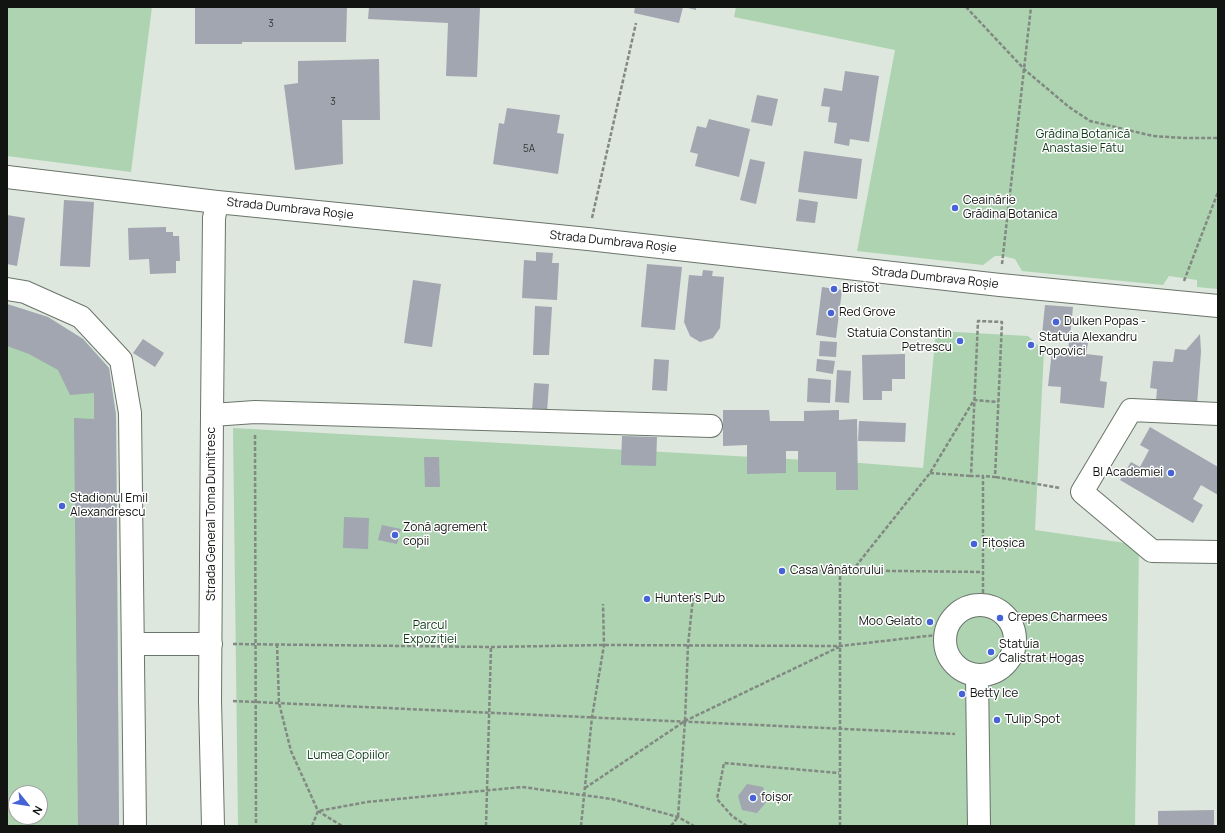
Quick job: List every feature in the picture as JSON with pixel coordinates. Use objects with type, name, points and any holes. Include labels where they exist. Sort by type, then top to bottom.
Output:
[{"type":"street","name":"Strada Dumbrava Roșie","points":[[7,178],[217,202],[588,239],[1000,285],[1218,306]]},
{"type":"street","name":"Strada General Toma Dumitresc","points":[[213,826],[210,700],[214,218],[217,202]]},
{"type":"street","points":[[7,289],[25,292],[81,317],[121,360],[130,413],[135,826]]},
{"type":"street","points":[[1218,414],[1131,410],[1082,492],[1152,550],[1218,552]]},
{"type":"street","points":[[212,415],[255,412],[711,426]]},
{"type":"street","points":[[983,605],[998,610],[1011,621],[1015,632],[1016,643],[1013,654],[1007,664],[999,671],[988,675],[977,676],[966,673],[956,666],[949,657],[945,646],[945,634],[948,624],[959,613],[972,606],[983,605]]},
{"type":"street","points":[[133,644],[211,644]]},
{"type":"street","points":[[977,676],[979,826]]},
{"type":"path","points":[[966,7],[1025,70],[1069,107],[1090,121],[1153,136],[1218,138]]},
{"type":"path","points":[[1002,270],[1031,7]]},
{"type":"path","points":[[588,239],[636,23]]},
{"type":"path","points":[[1181,302],[1184,278],[1218,192]]},
{"type":"path","points":[[971,476],[978,321],[1002,322],[996,477]]},
{"type":"path","points":[[974,400],[998,402]]},
{"type":"path","points":[[852,571],[930,473],[974,400]]},
{"type":"path","points":[[255,412],[256,826]]},
{"type":"path","points":[[930,473],[996,477],[1082,492]]},
{"type":"path","points":[[983,476],[983,605]]},
{"type":"path","points":[[814,570],[840,572],[982,572]]},
{"type":"path","points":[[840,572],[840,826]]},
{"type":"path","points":[[671,826],[678,817],[686,721],[688,645],[693,598]]},
{"type":"path","points":[[582,826],[592,717],[604,645],[603,604]]},
{"type":"path","points":[[211,644],[840,646],[945,634]]},
{"type":"path","points":[[277,644],[279,703],[291,751],[318,810],[342,826]]},
{"type":"path","points":[[486,826],[491,646]]},
{"type":"path","points":[[585,788],[686,721],[840,646]]},
{"type":"path","points":[[210,700],[978,735]]},
{"type":"path","points":[[748,826],[732,816],[717,799],[724,764],[839,773]]},
{"type":"path","points":[[318,810],[367,802],[522,787],[612,799],[678,817],[694,826]]},
{"type":"path","points":[[312,826],[318,810]]},
{"type":"green space","points":[[7,7],[152,7],[131,172],[7,156]]},
{"type":"green space","name":"Grădina Botanică Anastasie Fătu","points":[[736,7],[1218,7],[1218,289],[1197,287],[1197,280],[1169,276],[1163,285],[1022,271],[1015,259],[1003,256],[995,256],[983,265],[857,251],[895,50],[734,17]]},
{"type":"green space","name":"Stadionul Emil Alexandrescu","points":[[7,304],[48,317],[83,339],[109,368],[116,415],[119,826],[7,826]]},
{"type":"green space","name":"Parcul Expoziției","points":[[936,331],[1028,336],[1044,351],[1035,530],[1139,545],[1135,826],[238,826],[233,428],[860,463],[923,468]]},
{"type":"building","points":[[195,7],[347,7],[346,42],[242,42],[242,44],[195,44]]},
{"type":"building","points":[[369,7],[480,7],[477,77],[446,76],[448,23],[368,19]]},
{"type":"building","points":[[635,7],[683,7],[679,23],[634,13]]},
{"type":"building","points":[[684,7],[696,7],[696,10]]},
{"type":"building","points":[[379,59],[380,120],[342,120],[343,164],[295,170],[284,85],[298,83],[298,61]]},
{"type":"building","points":[[845,71],[879,76],[869,142],[850,139],[849,146],[834,143],[837,123],[828,122],[830,107],[821,106],[824,88],[842,91]]},
{"type":"building","points":[[757,95],[778,99],[772,126],[751,122]]},
{"type":"building","points":[[507,108],[560,115],[557,133],[564,134],[558,174],[493,164],[499,123],[504,124]]},
{"type":"building","points":[[709,119],[750,129],[739,177],[695,166],[698,154],[690,152],[697,126],[706,128]]},
{"type":"building","points":[[804,151],[862,159],[857,199],[798,192]]},
{"type":"building","points":[[750,159],[765,162],[756,204],[740,200]]},
{"type":"building","points":[[799,199],[818,202],[815,223],[796,221]]},
{"type":"building","points":[[64,200],[94,202],[90,267],[60,266]]},
{"type":"building","points":[[7,215],[25,218],[17,266],[7,264]]},
{"type":"building","points":[[166,227],[166,232],[173,232],[173,236],[179,236],[180,261],[176,261],[176,273],[150,274],[149,259],[129,260],[128,228]]},
{"type":"building","points":[[536,252],[553,253],[552,263],[559,263],[557,300],[522,298],[524,260],[536,261]]},
{"type":"building","points":[[647,264],[682,267],[675,330],[641,327]]},
{"type":"building","points":[[703,270],[713,271],[712,276],[724,277],[720,328],[713,338],[700,342],[690,336],[684,322],[689,275],[702,276]]},
{"type":"building","points":[[413,280],[441,284],[432,347],[404,343]]},
{"type":"building","points":[[822,287],[842,290],[836,338],[816,335]]},
{"type":"building","points":[[7,304],[48,317],[83,339],[109,368],[116,415],[119,826],[78,826],[74,418],[94,419],[94,393],[70,395],[58,370],[29,354],[7,346]]},
{"type":"building","points":[[1045,305],[1073,307],[1070,337],[1042,334]]},
{"type":"building","points":[[535,306],[552,307],[549,355],[533,355]]},
{"type":"building","points":[[1200,334],[1201,352],[1197,405],[1156,401],[1157,389],[1150,388],[1153,361],[1173,362],[1175,349],[1186,350]]},
{"type":"building","points":[[143,339],[164,353],[155,367],[133,353]]},
{"type":"building","points":[[820,341],[837,342],[836,357],[819,356]]},
{"type":"building","points":[[1069,341],[1088,343],[1086,354],[1103,356],[1100,381],[1107,382],[1104,408],[1060,403],[1061,387],[1048,386],[1052,351],[1068,352]]},
{"type":"building","points":[[905,354],[905,379],[892,379],[892,391],[882,391],[882,400],[863,400],[862,355]]},
{"type":"building","points":[[654,359],[669,360],[667,391],[652,390]]},
{"type":"building","points":[[817,359],[835,361],[833,374],[816,371]]},
{"type":"building","points":[[837,370],[851,371],[849,403],[835,402]]},
{"type":"building","points":[[808,378],[831,380],[830,403],[807,402]]},
{"type":"building","points":[[534,383],[549,384],[547,412],[532,411]]},
{"type":"building","points":[[723,410],[769,410],[770,421],[804,421],[804,411],[839,410],[839,420],[857,419],[858,490],[836,490],[836,472],[798,472],[798,451],[786,451],[786,473],[747,474],[747,445],[723,446]]},
{"type":"building","points":[[859,421],[906,423],[905,442],[858,441]]},
{"type":"building","name":"Bl Academiei","points":[[1150,427],[1218,467],[1218,495],[1201,485],[1193,499],[1203,505],[1193,523],[1120,480],[1131,462],[1140,467],[1149,450],[1140,445]]},
{"type":"building","points":[[622,436],[657,437],[656,466],[621,465]]},
{"type":"building","points":[[424,457],[439,457],[440,487],[425,487]]},
{"type":"building","points":[[344,517],[369,518],[368,549],[343,548]]},
{"type":"building","points":[[382,525],[401,529],[397,544],[378,540]]},
{"type":"building","name":"foișor","points":[[747,784],[763,787],[768,800],[757,813],[742,810],[738,796]]},
{"type":"building","points":[[1214,810],[1214,826],[1158,826],[1158,811]]},
{"type":"place","name":"Ceainărie Grădina Botanica","points":[[955,208]]},
{"type":"place","name":"Bristot","points":[[834,289]]},
{"type":"place","name":"Red Grove","points":[[831,313]]},
{"type":"place","name":"Dulken Popas -","points":[[1056,322]]},
{"type":"place","name":"Statuia Constantin Petrescu","points":[[960,341]]},
{"type":"place","name":"Statuia Alexandru Popovici","points":[[1031,345]]},
{"type":"place","name":"Bl Academiei","points":[[1171,473]]},
{"type":"place","name":"Stadionul Emil Alexandrescu","points":[[62,506]]},
{"type":"place","name":"Zonă agrement copii","points":[[395,535]]},
{"type":"place","name":"Fițoșica","points":[[974,544]]},
{"type":"place","name":"Casa Vânătorului","points":[[782,571]]},
{"type":"place","name":"Hunter's Pub","points":[[647,599]]},
{"type":"place","name":"Crepes Charmees","points":[[1000,618]]},
{"type":"place","name":"Moo Gelato","points":[[930,622]]},
{"type":"place","name":"Statuia Calistrat Hogaș","points":[[991,652]]},
{"type":"place","name":"Betty Ice","points":[[962,694]]},
{"type":"place","name":"Tulip Spot","points":[[997,720]]},
{"type":"place","name":"foișor","points":[[753,798]]},
{"type":"park label","name":"Lumea Copiilor","points":[[348,756]]}]
